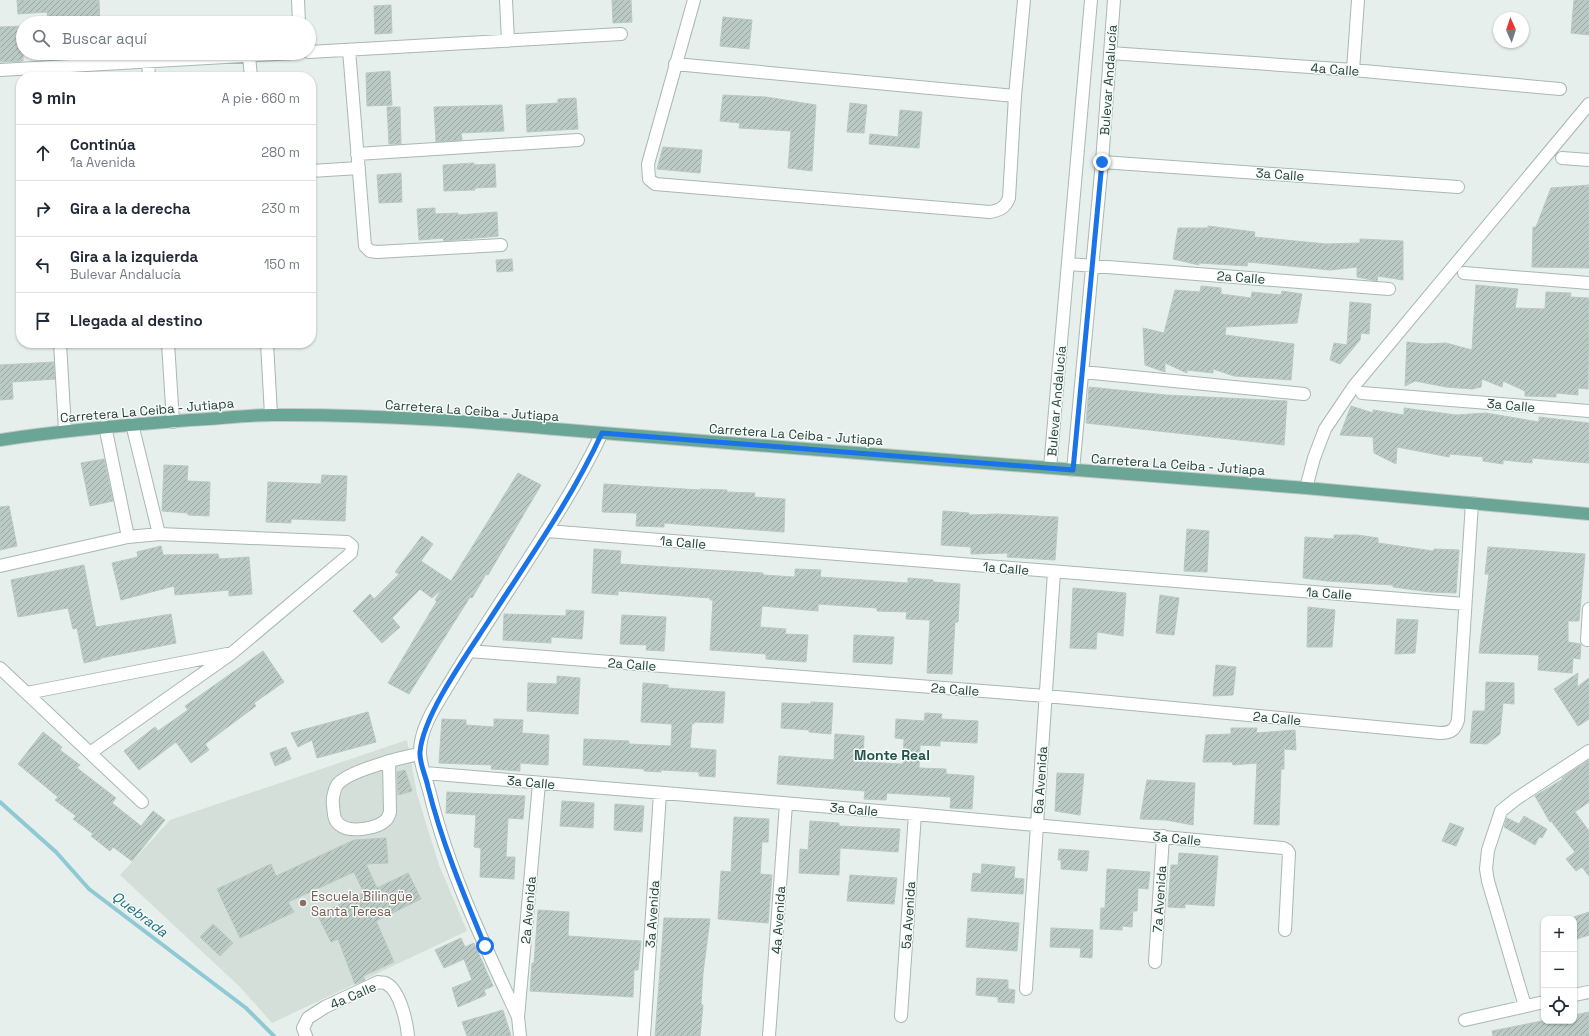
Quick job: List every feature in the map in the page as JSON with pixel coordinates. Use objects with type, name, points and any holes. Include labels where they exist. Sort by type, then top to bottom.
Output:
[{"type":"main road","name":"Carretera La Ceiba - Jutiapa","points":[[0,440],[65,430],[105,426],[271,415],[502,424],[1306,488],[1589,514]]},
{"type":"street","points":[[298,0],[299,16]]},
{"type":"street","points":[[506,0],[508,41]]},
{"type":"street","points":[[694,0],[648,164],[649,179],[655,184],[990,212],[1000,210],[1006,205],[1009,198],[1015,96],[1024,0]]},
{"type":"street","name":"Bulevar Andalucía","points":[[1050,468],[1091,0]]},
{"type":"street","name":"Bulevar Andalucía","points":[[1073,470],[1102,162],[1114,0]]},
{"type":"street","points":[[1353,70],[1358,0]]},
{"type":"street","points":[[316,52],[620,34]]},
{"type":"street","points":[[349,50],[365,246],[370,251],[501,245]]},
{"type":"street","name":"4a Calle","points":[[1110,53],[1353,70],[1560,89]]},
{"type":"street","points":[[0,70],[42,72],[168,60]]},
{"type":"street","points":[[250,60],[251,72]]},
{"type":"street","points":[[148,61],[149,72]]},
{"type":"street","points":[[675,64],[1015,96]]},
{"type":"street","points":[[1306,488],[1314,458],[1325,429],[1354,386],[1589,104]]},
{"type":"street","points":[[357,154],[578,140]]},
{"type":"street","points":[[1562,158],[1589,160]]},
{"type":"street","name":"3a Calle","points":[[1102,162],[1458,187]]},
{"type":"street","points":[[316,170],[359,168]]},
{"type":"street","name":"2a Calle","points":[[1069,264],[1389,289]]},
{"type":"street","points":[[1464,273],[1589,283]]},
{"type":"street","points":[[60,348],[65,430]]},
{"type":"street","points":[[168,348],[173,422]]},
{"type":"street","points":[[267,348],[271,415]]},
{"type":"street","points":[[1083,372],[1304,394]]},
{"type":"street","name":"3a Calle","points":[[1362,393],[1589,411]]},
{"type":"street","points":[[132,424],[158,534]]},
{"type":"street","points":[[105,426],[128,537]]},
{"type":"street","points":[[518,1017],[459,884],[439,830],[420,754],[422,737],[428,721],[468,651],[547,531],[587,465],[602,433]]},
{"type":"street","points":[[1466,604],[1472,504]]},
{"type":"street","name":"1a Calle","points":[[547,531],[1466,604]]},
{"type":"street","points":[[0,566],[128,537],[158,534],[347,542],[352,546],[351,553],[232,653],[90,753]]},
{"type":"street","name":"6a Avenida","points":[[1026,989],[1054,572]]},
{"type":"street","name":"2a Calle","points":[[468,651],[1046,696],[1440,734],[1448,733],[1455,728],[1458,720],[1466,604]]},
{"type":"street","points":[[1587,640],[1589,609]]},
{"type":"street","points":[[26,693],[232,653]]},
{"type":"street","points":[[0,668],[142,802]]},
{"type":"street","points":[[1525,1006],[1488,881],[1486,869],[1488,850],[1501,811],[1516,799],[1589,751]]},
{"type":"street","points":[[389,761],[390,812],[388,820],[380,825],[359,829],[351,829],[340,826],[334,819],[332,800],[338,784],[352,774],[389,761],[420,754]]},
{"type":"street","name":"3a Calle","points":[[425,772],[1163,836],[1283,848],[1288,850],[1289,853],[1285,930]]},
{"type":"street","name":"2a Avenida","points":[[520,1036],[518,1017],[539,783]]},
{"type":"street","name":"3a Avenida","points":[[644,1036],[660,793]]},
{"type":"street","name":"4a Avenida","points":[[769,1036],[786,804]]},
{"type":"street","name":"5a Avenida","points":[[901,1016],[914,814]]},
{"type":"street","name":"7a Avenida","points":[[1155,962],[1163,836]]},
{"type":"street","name":"4a Calle","points":[[306,1036],[303,1028],[308,1018],[325,1007],[378,982],[386,983],[394,990],[407,1022],[408,1036]]},
{"type":"street","points":[[1577,994],[1589,992]]},
{"type":"street","points":[[1465,1020],[1541,1003]]},
{"type":"shaded area","name":"Escuela Bilingüe Santa Teresa","points":[[407,740],[417,794],[439,865],[467,931],[272,1023],[240,987],[120,875],[170,820]]},
{"type":"building","points":[[17,0],[99,0],[100,16],[48,16],[47,12],[18,14]]},
{"type":"building","points":[[612,0],[631,0],[632,22],[613,23]]},
{"type":"building","points":[[1574,0],[1589,0],[1589,35],[1571,33]]},
{"type":"building","points":[[391,5],[392,33],[375,34],[374,6]]},
{"type":"building","points":[[723,17],[752,20],[749,49],[720,46]]},
{"type":"building","points":[[16,26],[16,60],[23,61],[0,62],[0,27]]},
{"type":"building","points":[[390,71],[392,105],[367,106],[366,73]]},
{"type":"building","points":[[723,95],[766,97],[816,105],[812,171],[788,168],[791,131],[739,128],[740,123],[720,121]]},
{"type":"building","points":[[576,98],[578,129],[527,132],[526,105],[558,103],[558,99]]},
{"type":"building","points":[[850,103],[867,105],[864,133],[847,132]]},
{"type":"building","points":[[502,105],[504,131],[461,133],[462,140],[436,142],[434,107]]},
{"type":"building","points":[[387,107],[400,107],[401,144],[389,144]]},
{"type":"building","points":[[900,110],[922,112],[919,148],[869,144],[870,134],[898,137]]},
{"type":"building","points":[[663,147],[702,150],[700,173],[657,169]]},
{"type":"building","points":[[474,163],[474,165],[495,164],[496,187],[475,188],[475,190],[444,191],[443,165]]},
{"type":"building","points":[[401,173],[402,202],[379,203],[377,175]]},
{"type":"building","points":[[1589,185],[1589,268],[1532,267],[1533,227],[1536,227],[1551,188]]},
{"type":"building","points":[[435,208],[435,214],[458,213],[458,215],[497,212],[498,236],[444,241],[443,238],[419,240],[417,209]]},
{"type":"building","points":[[1208,226],[1255,232],[1254,237],[1327,244],[1360,243],[1360,239],[1403,241],[1403,280],[1378,276],[1377,281],[1357,277],[1357,267],[1330,270],[1248,262],[1247,266],[1199,263],[1199,265],[1173,259],[1178,228],[1208,228]]},
{"type":"building","points":[[512,259],[513,271],[497,272],[496,260]]},
{"type":"building","points":[[1476,285],[1518,289],[1515,308],[1545,309],[1546,292],[1571,293],[1570,297],[1589,298],[1588,389],[1578,388],[1578,395],[1556,393],[1556,397],[1525,396],[1525,391],[1503,381],[1502,387],[1482,379],[1481,387],[1472,389],[1446,387],[1415,381],[1405,386],[1407,342],[1425,344],[1446,343],[1472,350]]},
{"type":"building","points":[[1201,286],[1221,288],[1221,294],[1251,298],[1252,292],[1281,295],[1282,291],[1302,294],[1297,323],[1226,327],[1225,335],[1294,344],[1291,380],[1234,376],[1213,369],[1213,373],[1187,370],[1187,373],[1165,363],[1165,372],[1145,365],[1143,328],[1164,333],[1175,290],[1200,292]]},
{"type":"building","points":[[1350,302],[1371,304],[1369,334],[1361,333],[1360,340],[1340,364],[1330,360],[1334,343],[1347,345]]},
{"type":"building","points":[[54,362],[55,379],[12,382],[13,399],[0,400],[0,365]]},
{"type":"building","points":[[1089,387],[1166,395],[1287,401],[1284,445],[1086,423]]},
{"type":"building","points":[[1351,406],[1373,413],[1373,410],[1404,415],[1404,408],[1456,415],[1486,413],[1539,422],[1539,417],[1589,423],[1589,463],[1532,458],[1532,463],[1503,460],[1503,464],[1483,461],[1483,457],[1450,454],[1449,457],[1397,447],[1396,464],[1374,453],[1373,437],[1340,435]]},
{"type":"building","points":[[104,459],[113,501],[90,506],[81,463]]},
{"type":"building","points":[[164,465],[188,466],[187,481],[210,482],[209,516],[188,515],[188,513],[162,511]]},
{"type":"building","points":[[518,473],[541,485],[488,575],[486,574],[472,598],[470,597],[409,694],[388,683],[437,601],[435,600],[442,589],[432,598],[420,589],[392,618],[400,627],[382,643],[353,611],[370,594],[374,599],[399,574],[395,572],[422,536],[433,544],[421,561],[451,581]]},
{"type":"building","points":[[322,475],[347,476],[345,521],[291,519],[291,523],[266,522],[268,482],[321,484]]},
{"type":"building","points":[[604,484],[700,490],[727,490],[727,492],[755,493],[754,497],[785,499],[784,532],[664,523],[664,527],[636,526],[637,513],[602,512]]},
{"type":"building","points":[[9,506],[17,546],[0,550],[0,507]]},
{"type":"building","points":[[943,511],[969,513],[969,515],[997,514],[1058,517],[1055,560],[1007,557],[1008,553],[971,554],[971,547],[941,545]]},
{"type":"building","points":[[1187,529],[1209,531],[1207,572],[1184,571]]},
{"type":"building","points":[[1334,535],[1357,535],[1378,538],[1378,543],[1433,551],[1434,549],[1459,550],[1456,593],[1430,592],[1393,587],[1393,585],[1303,578],[1305,537],[1334,539]]},
{"type":"building","points":[[161,546],[163,555],[218,554],[219,559],[249,557],[252,594],[229,596],[229,590],[175,595],[174,586],[121,600],[112,563],[138,557],[137,552]]},
{"type":"building","points":[[1488,547],[1585,554],[1579,621],[1568,621],[1568,642],[1581,644],[1580,659],[1573,658],[1572,673],[1538,670],[1539,655],[1479,653],[1489,574],[1485,574]]},
{"type":"building","points":[[594,549],[621,551],[620,564],[763,573],[763,575],[795,577],[795,569],[821,570],[820,577],[908,583],[908,578],[960,584],[958,622],[955,622],[952,674],[927,673],[930,620],[906,619],[907,612],[877,611],[877,608],[818,604],[818,611],[762,606],[760,627],[786,629],[785,634],[808,635],[806,662],[766,659],[766,654],[710,650],[713,600],[710,600],[710,598],[618,591],[618,595],[592,593]]},
{"type":"building","points":[[84,565],[96,627],[171,614],[176,643],[101,658],[84,663],[77,628],[73,629],[68,608],[18,617],[11,580]]},
{"type":"building","points":[[1073,588],[1126,593],[1123,636],[1097,632],[1096,649],[1070,648]]},
{"type":"building","points":[[1160,595],[1179,598],[1174,635],[1156,633]]},
{"type":"building","points":[[1308,607],[1335,610],[1332,647],[1307,647]]},
{"type":"building","points":[[566,610],[584,611],[582,639],[551,637],[551,643],[503,640],[504,614],[566,616]]},
{"type":"building","points":[[622,615],[666,617],[664,651],[646,650],[647,645],[620,644]]},
{"type":"building","points":[[1397,619],[1418,620],[1415,653],[1395,654]]},
{"type":"building","points":[[854,635],[894,637],[892,664],[853,662]]},
{"type":"building","points":[[263,651],[284,682],[254,703],[256,706],[205,744],[209,750],[191,763],[176,742],[139,770],[124,751],[155,727],[158,731],[188,710],[185,706]]},
{"type":"building","points":[[1216,665],[1236,667],[1233,695],[1213,696]]},
{"type":"building","points":[[1578,673],[1577,687],[1589,678],[1589,719],[1578,726],[1554,689]]},
{"type":"building","points":[[557,676],[580,678],[578,714],[527,711],[528,683],[557,684]]},
{"type":"building","points":[[1486,682],[1514,683],[1514,704],[1503,703],[1500,734],[1487,744],[1470,743],[1473,711],[1485,711]]},
{"type":"building","points":[[643,683],[668,685],[668,688],[725,692],[723,723],[692,723],[690,748],[716,750],[715,777],[699,776],[699,772],[661,770],[661,772],[644,771],[644,769],[583,765],[584,739],[629,741],[629,744],[671,746],[672,724],[641,722]]},
{"type":"building","points":[[811,702],[833,703],[831,734],[809,732],[809,730],[781,728],[782,703],[811,704]]},
{"type":"building","points":[[368,712],[376,742],[317,758],[312,740],[298,747],[291,733]]},
{"type":"building","points":[[925,713],[942,714],[941,719],[978,721],[977,743],[940,741],[940,746],[920,745],[919,768],[946,769],[946,774],[974,776],[972,809],[950,808],[951,797],[887,793],[886,800],[864,799],[865,791],[777,784],[779,756],[834,760],[835,734],[864,736],[863,762],[903,764],[904,739],[895,738],[896,719],[924,721]]},
{"type":"building","points":[[442,719],[466,720],[466,725],[494,727],[494,719],[523,720],[522,733],[549,735],[548,765],[520,763],[520,771],[491,769],[492,765],[439,763]]},
{"type":"building","points":[[1231,728],[1257,728],[1256,733],[1295,730],[1296,750],[1284,749],[1284,769],[1281,769],[1279,825],[1254,824],[1257,763],[1233,765],[1232,762],[1203,762],[1206,735],[1231,734]]},
{"type":"building","points":[[43,732],[62,747],[60,750],[80,765],[77,768],[116,798],[112,803],[141,826],[153,811],[165,820],[132,861],[113,847],[110,851],[91,836],[93,834],[73,819],[76,816],[55,800],[58,797],[18,764]]},
{"type":"building","points":[[286,747],[291,759],[275,766],[270,753]]},
{"type":"building","points":[[1589,760],[1589,802],[1575,812],[1589,831],[1589,876],[1582,867],[1576,871],[1566,859],[1575,852],[1551,821],[1550,822],[1535,796],[1563,779],[1562,778]]},
{"type":"building","points":[[405,770],[412,791],[398,795],[397,772]]},
{"type":"building","points":[[1057,773],[1084,774],[1080,815],[1055,811]]},
{"type":"building","points":[[1147,780],[1195,783],[1193,825],[1166,820],[1140,819]]},
{"type":"building","points":[[447,792],[525,796],[523,819],[508,818],[506,857],[515,857],[514,879],[480,877],[481,848],[474,847],[476,815],[446,813]]},
{"type":"building","points":[[562,801],[594,803],[593,828],[560,826]]},
{"type":"building","points":[[615,804],[644,806],[642,832],[614,830]]},
{"type":"building","points":[[1524,816],[1547,829],[1542,838],[1539,837],[1535,845],[1504,827],[1507,818],[1519,824]]},
{"type":"building","points":[[734,817],[769,819],[768,842],[762,842],[760,874],[772,875],[768,923],[718,919],[721,871],[731,872]]},
{"type":"building","points":[[810,821],[839,823],[839,826],[900,829],[898,852],[840,848],[839,875],[799,873],[800,849],[808,850]]},
{"type":"building","points":[[1450,823],[1464,828],[1456,846],[1442,841]]},
{"type":"building","points":[[386,838],[388,863],[366,864],[377,888],[408,873],[421,899],[376,921],[394,962],[363,976],[365,980],[355,984],[338,939],[331,942],[319,918],[333,911],[332,908],[364,893],[354,872],[288,902],[294,912],[240,938],[217,889],[271,864],[276,876],[354,840]]},
{"type":"building","points":[[1059,849],[1089,851],[1087,871],[1061,869],[1061,860],[1058,860]]},
{"type":"building","points":[[1179,853],[1218,856],[1214,906],[1185,904],[1185,908],[1168,907],[1171,865],[1178,865]]},
{"type":"building","points":[[982,864],[1015,867],[1014,878],[1024,879],[1023,894],[971,891],[973,873],[981,874]]},
{"type":"building","points":[[1107,869],[1150,872],[1148,889],[1138,888],[1137,911],[1133,911],[1132,927],[1122,926],[1122,930],[1100,929],[1101,908],[1105,908]]},
{"type":"building","points":[[850,875],[897,878],[894,904],[847,901]]},
{"type":"building","points":[[538,910],[569,912],[568,936],[641,941],[638,970],[634,970],[633,997],[530,991],[532,963],[534,963]]},
{"type":"building","points":[[1589,912],[1589,935],[1577,939],[1577,916]]},
{"type":"building","points":[[664,918],[710,919],[703,973],[701,1005],[703,1005],[700,1036],[655,1036]]},
{"type":"building","points":[[968,918],[1019,923],[1017,951],[966,947]]},
{"type":"building","points":[[213,924],[233,943],[220,956],[200,937]]},
{"type":"building","points":[[1051,928],[1093,930],[1092,958],[1080,957],[1081,948],[1050,947]]},
{"type":"building","points":[[461,938],[465,947],[474,943],[493,986],[484,990],[486,995],[458,1007],[452,988],[472,980],[464,959],[444,968],[435,950]]},
{"type":"building","points":[[977,978],[1008,980],[1008,989],[1015,990],[1014,1003],[998,1002],[998,997],[976,995]]},
{"type":"building","points":[[503,1010],[511,1036],[467,1036],[462,1022]]},
{"type":"building","points":[[1589,1012],[1589,1036],[1493,1036],[1492,1031],[1541,1021],[1541,1024],[1577,1024],[1577,1015]]},
{"type":"waterway","name":"Quebrada","points":[[0,802],[56,852],[89,889],[246,1008],[274,1036]]},
{"type":"place","name":"Escuela Bilingüe Santa Teresa","points":[[303,903]]},
{"type":"district","name":"Monte Real","points":[[892,755]]},
{"type":"route","points":[[485,946],[459,884],[439,830],[420,754],[422,737],[428,721],[468,651],[547,531],[587,465],[602,433],[1073,470],[1102,162]]}]
